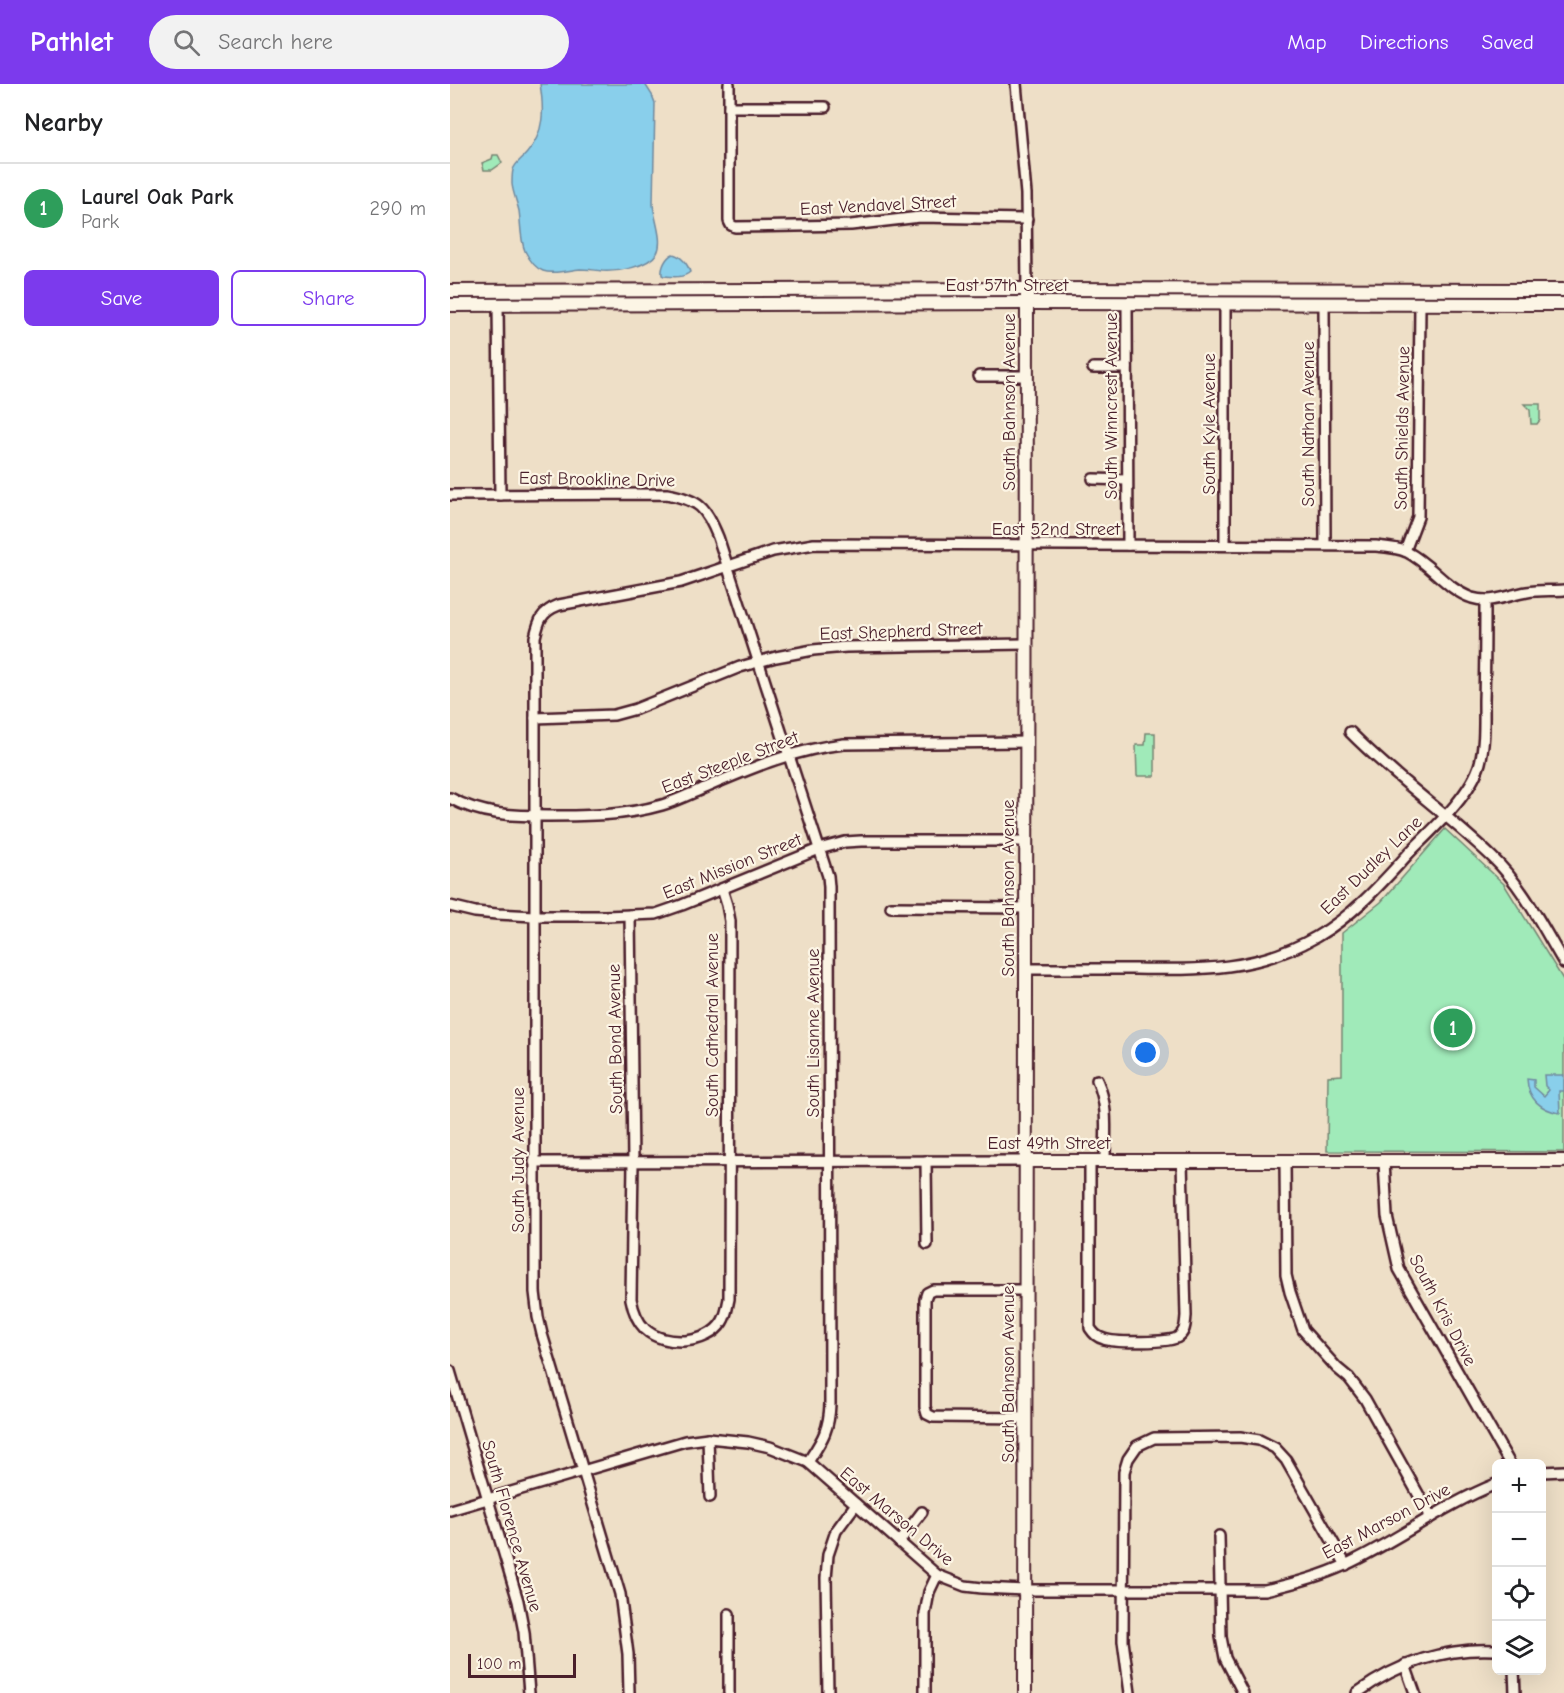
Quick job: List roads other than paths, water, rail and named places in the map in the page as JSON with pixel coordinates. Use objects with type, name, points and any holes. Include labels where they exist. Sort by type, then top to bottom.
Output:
[{"type":"main road","name":"South Bahnson Avenue","points":[[1025,1693],[1028,289]]},
{"type":"main road","name":"East 57th Street","points":[[450,291],[1564,290]]},
{"type":"main road","name":"East 57th Street","points":[[450,305],[1564,304]]},
{"type":"main road","name":"East 49th Street","points":[[1026,1161],[1564,1161]]},
{"type":"street","points":[[729,84],[729,106],[825,107]]},
{"type":"street","name":"South Bahnson Avenue","points":[[1016,84],[1027,219],[1028,289]]},
{"type":"street","name":"East Vendavel Street","points":[[729,106],[729,221],[731,225],[740,227],[851,225],[920,217],[1027,219]]},
{"type":"street","name":"South Winncrest Avenue","points":[[1127,303],[1128,545]]},
{"type":"street","name":"South Kyle Avenue","points":[[1225,303],[1225,545]]},
{"type":"street","name":"South Nathan Avenue","points":[[1324,303],[1325,545]]},
{"type":"street","name":"South Shields Avenue","points":[[1406,551],[1418,518],[1420,304]]},
{"type":"street","points":[[498,305],[500,495]]},
{"type":"street","points":[[1093,368],[1127,368]]},
{"type":"street","points":[[979,376],[1027,376]]},
{"type":"street","points":[[1093,479],[1127,480]]},
{"type":"street","name":"East Brookline Drive","points":[[450,495],[667,494],[685,497],[710,516],[742,611]]},
{"type":"street","name":"East 52nd Street","points":[[542,615],[559,605],[681,582],[773,551],[814,544],[1375,546],[1406,551],[1458,591],[1473,598],[1499,599],[1529,592],[1564,591]]},
{"type":"street","name":"East Dudley Lane","points":[[1026,969],[1223,968],[1251,963],[1283,953],[1315,938],[1337,924],[1444,816],[1473,779],[1482,751],[1485,600]]},
{"type":"street","name":"South Lisanne Avenue","points":[[742,611],[828,876],[829,887],[829,1422],[825,1436],[808,1462]]},
{"type":"street","name":"South Judy Avenue","points":[[542,615],[535,637],[535,1292],[538,1317],[620,1594],[628,1654],[629,1693]]},
{"type":"street","name":"East Shepherd Street","points":[[535,718],[614,715],[636,710],[740,667],[794,654],[846,647],[1027,644]]},
{"type":"street","points":[[1350,732],[1372,755],[1492,857],[1516,884],[1564,963]]},
{"type":"street","name":"East Steeple Street","points":[[450,798],[463,805],[499,814],[596,816],[640,811],[664,805],[788,755],[816,747],[844,744],[1026,742]]},
{"type":"street","name":"East Mission Street","points":[[450,906],[475,912],[534,916],[656,914],[819,849],[845,842],[1026,841]]},
{"type":"street","name":"South Cathedral Avenue","points":[[633,1162],[633,1311],[644,1328],[664,1338],[681,1340],[709,1335],[721,1323],[726,1313],[729,1284],[730,921],[722,889]]},
{"type":"street","points":[[891,907],[1026,908]]},
{"type":"street","name":"South Bond Avenue","points":[[630,915],[633,1162]]},
{"type":"street","points":[[1097,1080],[1106,1111],[1105,1161]]},
{"type":"street","points":[[926,1161],[927,1244]]},
{"type":"street","name":"East 49th Street","points":[[534,1162],[1026,1161]]},
{"type":"street","points":[[1090,1161],[1090,1328],[1094,1334],[1108,1341],[1167,1341],[1176,1339],[1185,1329],[1182,1161]]},
{"type":"street","points":[[1285,1161],[1286,1275],[1304,1330],[1337,1368],[1349,1378],[1365,1400],[1431,1517]]},
{"type":"street","name":"South Kris Drive","points":[[1384,1161],[1387,1216],[1399,1269],[1507,1459]]},
{"type":"street","points":[[1025,1418],[933,1418],[927,1414],[925,1407],[925,1299],[927,1293],[933,1290],[1026,1290]]},
{"type":"street","name":"South Florence Avenue","points":[[450,1371],[518,1601],[524,1632],[529,1693]]},
{"type":"street","points":[[1130,1693],[1123,1641],[1124,1472],[1128,1459],[1137,1446],[1154,1438],[1240,1437],[1259,1440],[1275,1448],[1286,1460],[1346,1565]]},
{"type":"street","points":[[708,1438],[710,1497]]},
{"type":"street","name":"East Marson Drive","points":[[450,1510],[652,1450],[685,1441],[708,1438],[770,1446],[808,1462],[937,1575],[965,1586],[1025,1590],[1265,1590],[1294,1584],[1346,1565],[1471,1494],[1492,1486]]},
{"type":"street","points":[[1546,1472],[1564,1471]]},
{"type":"street","points":[[828,1693],[826,1578],[828,1555],[836,1531],[856,1504]]},
{"type":"street","points":[[899,1542],[922,1512]]},
{"type":"street","points":[[1219,1536],[1221,1637],[1226,1658],[1243,1693]]},
{"type":"street","points":[[925,1693],[926,1614],[929,1592],[937,1575]]},
{"type":"street","points":[[729,1614],[729,1693]]},
{"type":"street","points":[[1357,1693],[1373,1681],[1405,1665],[1429,1657],[1454,1652],[1492,1650]]},
{"type":"street","points":[[1405,1665],[1415,1693]]},
{"type":"street","points":[[1514,1675],[1515,1693]]},
{"type":"water","points":[[540,84],[645,84],[652,95],[655,103],[653,204],[659,248],[653,258],[647,262],[616,271],[580,269],[552,273],[540,270],[528,257],[522,242],[512,175],[517,163],[533,145],[540,129],[542,102]]},
{"type":"water","points":[[673,254],[684,261],[690,272],[678,277],[662,275],[664,263]]},
{"type":"water","points":[[1544,1075],[1564,1075],[1564,1091],[1559,1091],[1560,1113],[1541,1106],[1530,1092],[1527,1079],[1534,1080],[1534,1087],[1544,1096],[1549,1090],[1545,1086]]},
{"type":"place","name":"Laurel Oak Park","points":[[1453,1028]]}]
